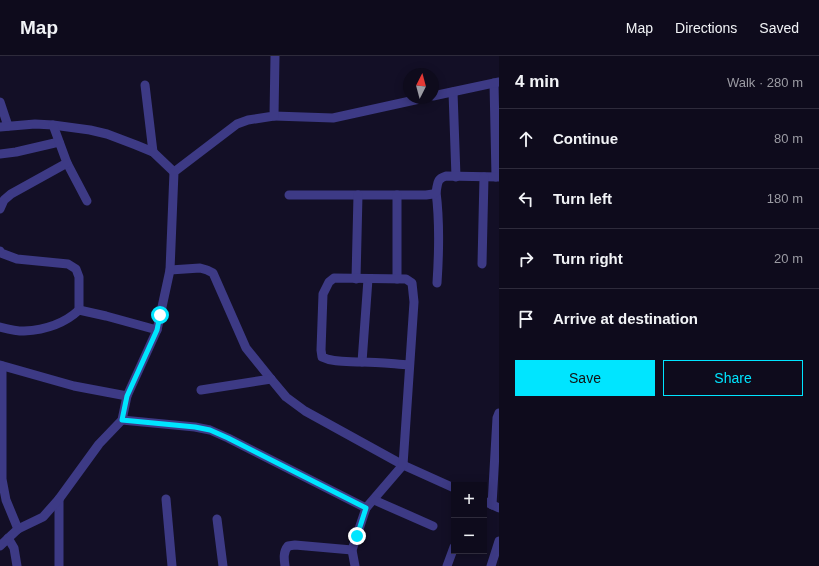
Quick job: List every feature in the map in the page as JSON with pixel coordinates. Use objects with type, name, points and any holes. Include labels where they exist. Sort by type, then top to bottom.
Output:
[{"type":"street","points":[[274,116],[275,56]]},
{"type":"street","points":[[437,283],[439,213],[436,192],[438,181],[446,176],[497,177],[496,82],[439,95]]},
{"type":"street","points":[[145,85],[153,152]]},
{"type":"street","points":[[453,92],[456,176]]},
{"type":"street","points":[[0,102],[4,126],[35,124],[53,125],[107,134],[153,152],[174,172],[170,270],[157,330],[127,396],[122,420],[99,444],[59,499],[43,517],[18,529],[0,546]]},
{"type":"street","points":[[174,172],[237,124],[248,120],[274,116],[333,118],[403,103]]},
{"type":"street","points":[[53,125],[66,162],[87,201]]},
{"type":"street","points":[[0,154],[16,152],[59,142]]},
{"type":"street","points":[[0,209],[4,200],[11,194],[66,162]]},
{"type":"street","points":[[482,264],[484,177]]},
{"type":"street","points":[[289,195],[426,195],[436,192]]},
{"type":"street","points":[[356,279],[358,195]]},
{"type":"street","points":[[397,195],[398,279]]},
{"type":"street","points":[[0,252],[17,258],[68,264],[76,269],[79,277],[79,310],[72,317],[47,328],[23,331],[0,327]]},
{"type":"street","points":[[170,270],[200,268],[212,273],[246,348],[286,397],[305,411],[403,465],[451,487]]},
{"type":"street","points":[[355,566],[352,550],[366,508],[403,465],[414,302],[412,283],[406,279],[334,278],[329,282],[324,289],[323,294],[322,357],[328,360],[409,365]]},
{"type":"street","points":[[362,362],[368,279]]},
{"type":"street","points":[[79,310],[157,330]]},
{"type":"street","points":[[18,529],[6,500],[2,479],[1,365],[74,386],[127,396]]},
{"type":"street","points":[[201,390],[270,379]]},
{"type":"street","points":[[492,504],[497,418],[499,413]]},
{"type":"street","points":[[122,420],[195,427],[210,430],[366,508]]},
{"type":"street","points":[[59,499],[59,566]]},
{"type":"street","points":[[166,499],[172,566]]},
{"type":"street","points":[[374,500],[433,526]]},
{"type":"street","points":[[218,519],[223,566]]},
{"type":"street","points":[[8,538],[14,548],[17,566]]},
{"type":"street","points":[[491,566],[499,541]]},
{"type":"street","points":[[285,566],[285,549],[288,546],[294,545],[352,550]]},
{"type":"street","points":[[447,566],[452,554]]},
{"type":"route","points":[[160,315],[157,330],[127,396],[122,420],[195,427],[210,430],[228,438],[366,508],[357,536]]}]
